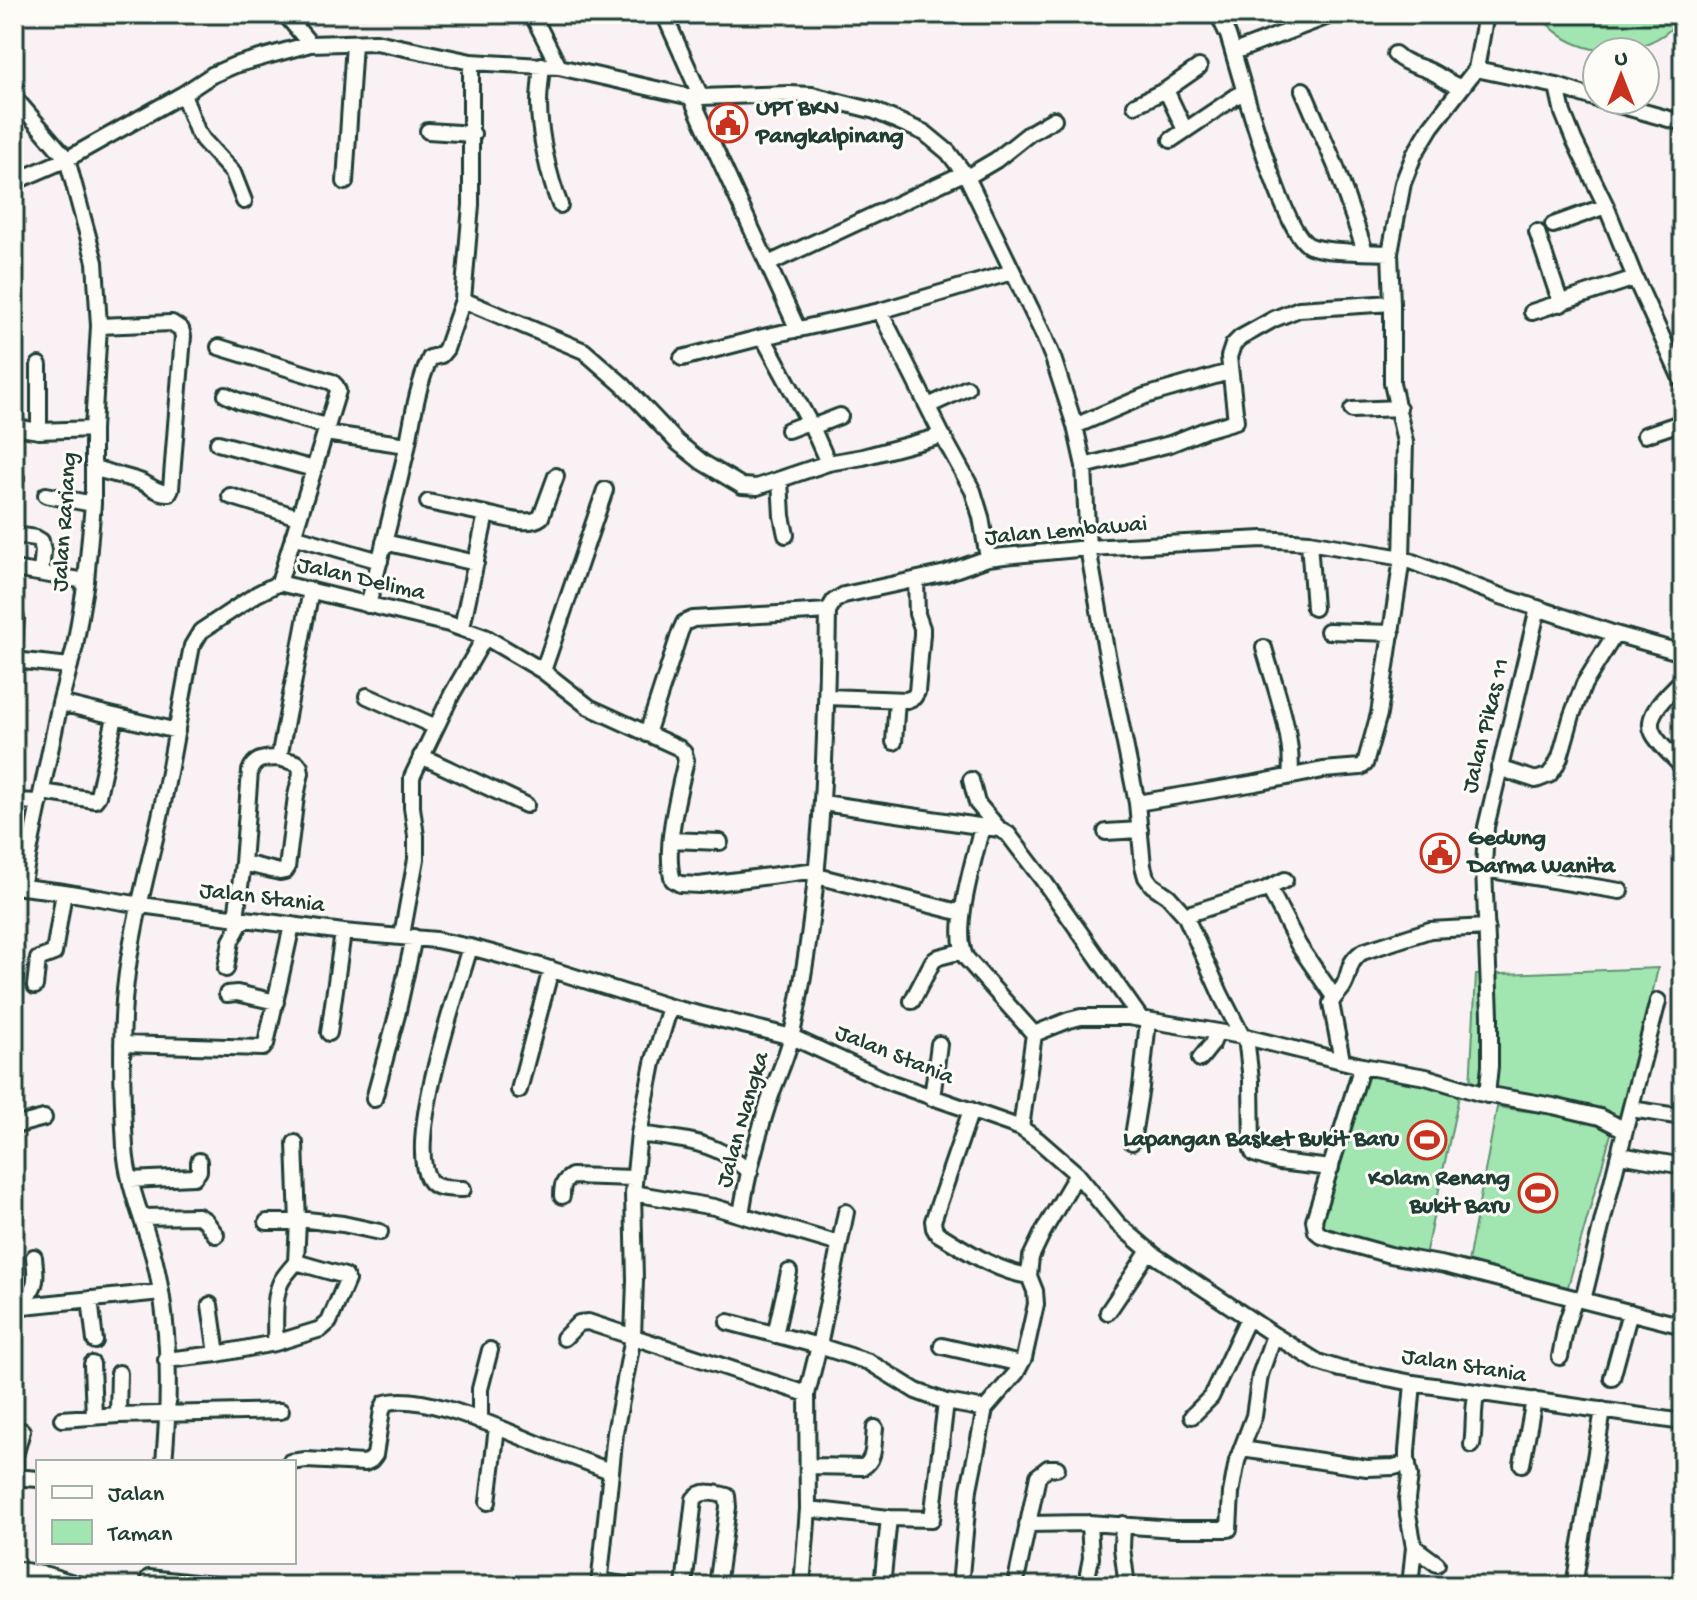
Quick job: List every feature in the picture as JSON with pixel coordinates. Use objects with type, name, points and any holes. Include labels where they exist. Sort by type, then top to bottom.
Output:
[{"type":"street","points":[[285,14],[310,44]]},
{"type":"street","points":[[532,14],[559,67]]},
{"type":"street","points":[[664,14],[696,97],[798,330]]},
{"type":"street","points":[[1218,14],[1234,52],[1274,181],[1297,234],[1310,246],[1390,253]]},
{"type":"street","points":[[1234,52],[1334,14]]},
{"type":"street","points":[[1137,803],[1365,764],[1379,714],[1402,558],[1405,442],[1392,383],[1390,253],[1403,183],[1414,155],[1431,127],[1476,69],[1486,14]]},
{"type":"street","points":[[345,182],[354,43]]},
{"type":"street","points":[[14,182],[67,159],[212,75],[235,65],[310,44],[392,44],[471,62],[559,67],[696,97],[812,95],[875,111],[925,133],[948,152],[965,175],[1048,346],[1075,426],[1084,466],[1088,548],[1137,803],[1143,866],[1152,885],[1168,896],[1185,915],[1221,995],[1244,1036],[1251,1080],[1252,1150],[1261,1158],[1331,1168]]},
{"type":"street","points":[[1395,54],[1405,62],[1434,72],[1452,85],[1462,87]]},
{"type":"street","points":[[368,605],[424,372],[430,358],[441,355],[446,349],[463,300],[471,205],[471,62]]},
{"type":"street","points":[[542,65],[541,128],[560,205]]},
{"type":"street","points":[[1135,105],[1166,90],[1199,67]]},
{"type":"street","points":[[1476,69],[1581,93]]},
{"type":"street","points":[[1557,86],[1563,113],[1683,382]]},
{"type":"street","points":[[1166,90],[1185,130]]},
{"type":"street","points":[[1303,90],[1336,167],[1365,251]]},
{"type":"street","points":[[1171,140],[1244,91]]},
{"type":"street","points":[[183,94],[197,131],[233,173],[244,201]]},
{"type":"street","points":[[14,97],[67,159]]},
{"type":"street","points":[[1658,116],[1683,123]]},
{"type":"street","points":[[768,264],[996,160],[1030,133],[1054,119]]},
{"type":"street","points":[[428,131],[473,134]]},
{"type":"street","name":"Jalan Rariang","points":[[18,886],[75,646],[86,581],[93,504],[93,429],[99,326],[95,262],[67,159]]},
{"type":"street","points":[[1553,225],[1606,206]]},
{"type":"street","points":[[1537,232],[1561,304]]},
{"type":"street","points":[[682,358],[880,311],[1012,272]]},
{"type":"street","points":[[1532,312],[1635,278]]},
{"type":"street","points":[[463,300],[584,351],[624,386],[677,442],[702,462],[742,486],[757,487],[828,463],[863,457],[934,438],[941,433]]},
{"type":"street","points":[[1084,466],[1170,444],[1236,421],[1229,372],[1230,351],[1240,338],[1292,312],[1307,308],[1392,303]]},
{"type":"street","points":[[880,311],[973,491],[988,558]]},
{"type":"street","points":[[94,468],[137,480],[160,493],[169,493],[183,336],[178,325],[172,323],[99,326]]},
{"type":"street","points":[[763,337],[828,463]]},
{"type":"street","points":[[219,347],[332,382],[338,391],[279,583]]},
{"type":"street","points":[[39,365],[39,431]]},
{"type":"street","points":[[1075,426],[1145,396],[1229,372]]},
{"type":"street","points":[[928,406],[967,388]]},
{"type":"street","points":[[226,395],[326,430],[407,445]]},
{"type":"street","points":[[1352,410],[1399,408]]},
{"type":"street","points":[[788,430],[840,416]]},
{"type":"street","points":[[1645,435],[1683,422]]},
{"type":"street","points":[[14,427],[39,431],[93,429]]},
{"type":"street","points":[[218,443],[314,469]]},
{"type":"street","points":[[428,502],[536,522],[541,517],[556,476]]},
{"type":"street","points":[[780,480],[786,535]]},
{"type":"street","points":[[543,671],[605,490]]},
{"type":"street","points":[[46,495],[93,504]]},
{"type":"street","points":[[230,496],[298,517]]},
{"type":"street","points":[[462,627],[486,514]]},
{"type":"street","points":[[14,535],[41,541],[41,573]]},
{"type":"street","points":[[293,536],[380,561]]},
{"type":"street","name":"Jalan Lembawai","points":[[828,611],[834,601],[844,595],[956,570],[988,558],[1088,548],[1263,539],[1309,542],[1402,558],[1498,595],[1683,653]]},
{"type":"street","points":[[384,542],[476,563]]},
{"type":"street","points":[[1309,542],[1314,608]]},
{"type":"street","points":[[14,569],[86,581]]},
{"type":"street","points":[[827,697],[907,700],[914,697],[917,692],[922,628],[917,614],[916,580]]},
{"type":"street","name":"Jalan Delima","points":[[164,1460],[168,1415],[161,1292],[130,1180],[125,1149],[122,1044],[125,989],[133,939],[192,646],[201,631],[279,583],[462,627],[543,671],[589,707],[684,753],[686,760],[671,840],[673,880],[680,884],[699,885],[817,873]]},
{"type":"street","points":[[279,758],[311,590]]},
{"type":"street","name":"Jalan Pikas 11","points":[[1492,1096],[1484,869],[1486,827],[1538,608]]},
{"type":"street","points":[[647,734],[684,623],[693,619],[828,611],[823,803],[808,955],[792,1037]]},
{"type":"street","points":[[14,641],[16,618]]},
{"type":"street","points":[[1328,631],[1392,633]]},
{"type":"street","points":[[1499,768],[1536,780],[1549,775],[1560,757],[1584,684],[1615,634]]},
{"type":"street","points":[[374,1099],[397,1015],[408,936],[416,859],[412,777],[485,637]]},
{"type":"street","points":[[1264,648],[1285,726],[1290,776]]},
{"type":"street","points":[[14,660],[70,666]]},
{"type":"street","points":[[1683,679],[1664,699],[1651,723],[1652,732],[1683,768]]},
{"type":"street","points":[[367,696],[436,727]]},
{"type":"street","points":[[894,742],[897,700]]},
{"type":"street","points":[[60,703],[177,731]]},
{"type":"street","points":[[14,801],[41,797],[95,800],[115,717]]},
{"type":"street","points":[[421,756],[526,805]]},
{"type":"street","points":[[226,969],[231,941],[240,918],[243,863],[250,771],[258,760],[279,758],[297,763],[300,767],[287,868],[280,872],[243,863]]},
{"type":"street","points":[[971,780],[977,803],[992,828]]},
{"type":"street","points":[[823,803],[992,828],[1008,834],[1144,1020],[1141,1087],[1132,1142]]},
{"type":"street","points":[[992,828],[979,838],[962,913],[960,943],[966,958],[1034,1034],[1021,1128]]},
{"type":"street","points":[[1106,832],[1140,830]]},
{"type":"street","points":[[671,840],[720,842]]},
{"type":"street","points":[[1484,869],[1620,891]]},
{"type":"street","points":[[817,873],[962,913]]},
{"type":"street","points":[[1185,915],[1285,880]]},
{"type":"street","name":"Jalan Stania","points":[[18,886],[343,932],[436,940],[551,969],[670,1007],[792,1037],[892,1083],[1021,1128],[1077,1174],[1118,1224],[1149,1251],[1318,1362],[1413,1383],[1683,1422]]},
{"type":"street","points":[[1269,888],[1299,946],[1334,997]]},
{"type":"street","points":[[35,986],[38,959],[54,953],[64,892]]},
{"type":"street","points":[[122,1044],[263,1048],[292,925]]},
{"type":"street","points":[[1342,1060],[1331,1003],[1344,985],[1354,958],[1362,952],[1430,930],[1487,927]]},
{"type":"street","points":[[329,1033],[343,932]]},
{"type":"street","points":[[463,1189],[437,1186],[430,1182],[424,1168],[422,1141],[427,1101],[470,947]]},
{"type":"street","points":[[912,1001],[933,961],[962,951]]},
{"type":"street","points":[[519,1090],[551,969]]},
{"type":"street","points":[[227,994],[237,993],[276,1002]]},
{"type":"street","points":[[1560,1357],[1566,1325],[1579,1299],[1620,1155],[1658,1001]]},
{"type":"street","points":[[630,1586],[599,1584],[610,1471],[633,1337],[634,1186],[639,1134],[653,1063],[670,1007]]},
{"type":"street","points":[[1034,1034],[1081,1017],[1108,1016],[1244,1036],[1362,1066],[1426,1077],[1492,1096],[1600,1117],[1625,1130]]},
{"type":"street","points":[[1200,1059],[1217,1032]]},
{"type":"street","name":"Jalan Nangka","points":[[741,1215],[771,1094],[792,1037]]},
{"type":"street","points":[[932,1098],[939,1044]]},
{"type":"street","points":[[1362,1066],[1314,1220],[1316,1231],[1322,1236],[1683,1326]]},
{"type":"street","points":[[1631,1109],[1683,1117]]},
{"type":"street","points":[[971,1110],[933,1221],[934,1228],[937,1233],[987,1263],[1029,1276]]},
{"type":"street","points":[[14,1126],[44,1118]]},
{"type":"street","points":[[639,1134],[690,1141],[709,1147],[750,1172]]},
{"type":"street","points":[[275,1343],[280,1282],[296,1262],[295,1143]]},
{"type":"street","points":[[1620,1155],[1683,1166]]},
{"type":"street","points":[[130,1180],[194,1177],[199,1171],[199,1161]]},
{"type":"street","points":[[960,1586],[969,1489],[985,1409],[1021,1364],[1036,1304],[1029,1276],[1031,1257],[1077,1174]]},
{"type":"street","points":[[562,1196],[562,1186],[572,1176],[634,1186],[839,1244]]},
{"type":"street","points":[[802,1586],[808,1509],[807,1394],[846,1212]]},
{"type":"street","points":[[141,1217],[198,1216],[216,1235]]},
{"type":"street","points":[[267,1222],[343,1224],[380,1232]]},
{"type":"street","points":[[1108,1312],[1149,1251]]},
{"type":"street","points":[[15,1307],[34,1288],[34,1257]]},
{"type":"street","points":[[166,1360],[275,1343],[326,1326],[347,1280],[345,1276],[296,1262]]},
{"type":"street","points":[[775,1335],[789,1272]]},
{"type":"street","points":[[15,1307],[161,1292]]},
{"type":"street","points":[[90,1299],[95,1341]]},
{"type":"street","points":[[210,1305],[217,1354]]},
{"type":"street","points":[[1612,1378],[1630,1312]]},
{"type":"street","points":[[1192,1416],[1211,1397],[1248,1318]]},
{"type":"street","points":[[564,1338],[584,1322],[807,1394]]},
{"type":"street","points":[[728,1322],[869,1362],[916,1391],[946,1402],[985,1409]]},
{"type":"street","points":[[1027,1524],[1089,1523],[1229,1529],[1237,1461],[1254,1416],[1260,1375],[1274,1335]]},
{"type":"street","points":[[942,1346],[1021,1364]]},
{"type":"street","points":[[480,1421],[480,1389],[490,1350]]},
{"type":"street","points":[[92,1364],[94,1417]]},
{"type":"street","points":[[118,1415],[119,1373]]},
{"type":"street","points":[[1410,1586],[1414,1547],[1408,1514],[1410,1476],[1407,1451],[1413,1383]]},
{"type":"street","points":[[1472,1445],[1475,1427],[1473,1404],[1477,1392]]},
{"type":"street","points":[[1522,1464],[1534,1400]]},
{"type":"street","points":[[296,1461],[365,1463],[371,1460],[375,1455],[382,1410],[385,1403],[392,1401],[431,1404],[610,1471]]},
{"type":"street","points":[[808,1509],[889,1518],[933,1518],[946,1402]]},
{"type":"street","points":[[1574,1586],[1603,1410]]},
{"type":"street","points":[[62,1419],[281,1411]]},
{"type":"street","points":[[488,1502],[497,1427]]},
{"type":"street","points":[[808,1466],[868,1465],[875,1428]]},
{"type":"street","points":[[22,1431],[15,1456],[14,1481],[36,1479]]},
{"type":"street","points":[[1242,1449],[1367,1468],[1408,1463]]},
{"type":"street","points":[[1015,1586],[1038,1476],[1048,1468],[1057,1468]]},
{"type":"street","points":[[684,1586],[694,1499],[700,1493],[727,1496],[717,1586]]},
{"type":"street","points":[[882,1586],[889,1518]]},
{"type":"street","points":[[1088,1586],[1091,1558],[1089,1523]]},
{"type":"street","points":[[1123,1524],[1122,1548],[1127,1586]]},
{"type":"street","points":[[1414,1547],[1437,1564]]},
{"type":"street","points":[[14,1569],[37,1572],[77,1584]]},
{"type":"street","points":[[148,1582],[222,1586]]},
{"type":"green space","points":[[1538,14],[1683,14],[1674,26],[1660,36],[1581,36],[1581,45],[1556,32]]},
{"type":"green space","points":[[1658,968],[1625,1117],[1470,1086],[1476,975]]},
{"type":"green space","points":[[1369,1073],[1460,1091],[1423,1265],[1315,1234],[1363,1075]]},
{"type":"green space","name":"Kolam Renang Bukit Baru","points":[[1497,1107],[1614,1123],[1567,1290],[1468,1262]]},
{"type":"place","name":"UPT BKN Pangkalpinang","points":[[728,123]]},
{"type":"place","name":"Gedung Darma Wanita","points":[[1440,853]]},
{"type":"place","name":"Lapangan Basket Bukit Baru","points":[[1427,1140]]},
{"type":"place","name":"Kolam Renang Bukit Baru","points":[[1538,1193]]}]
